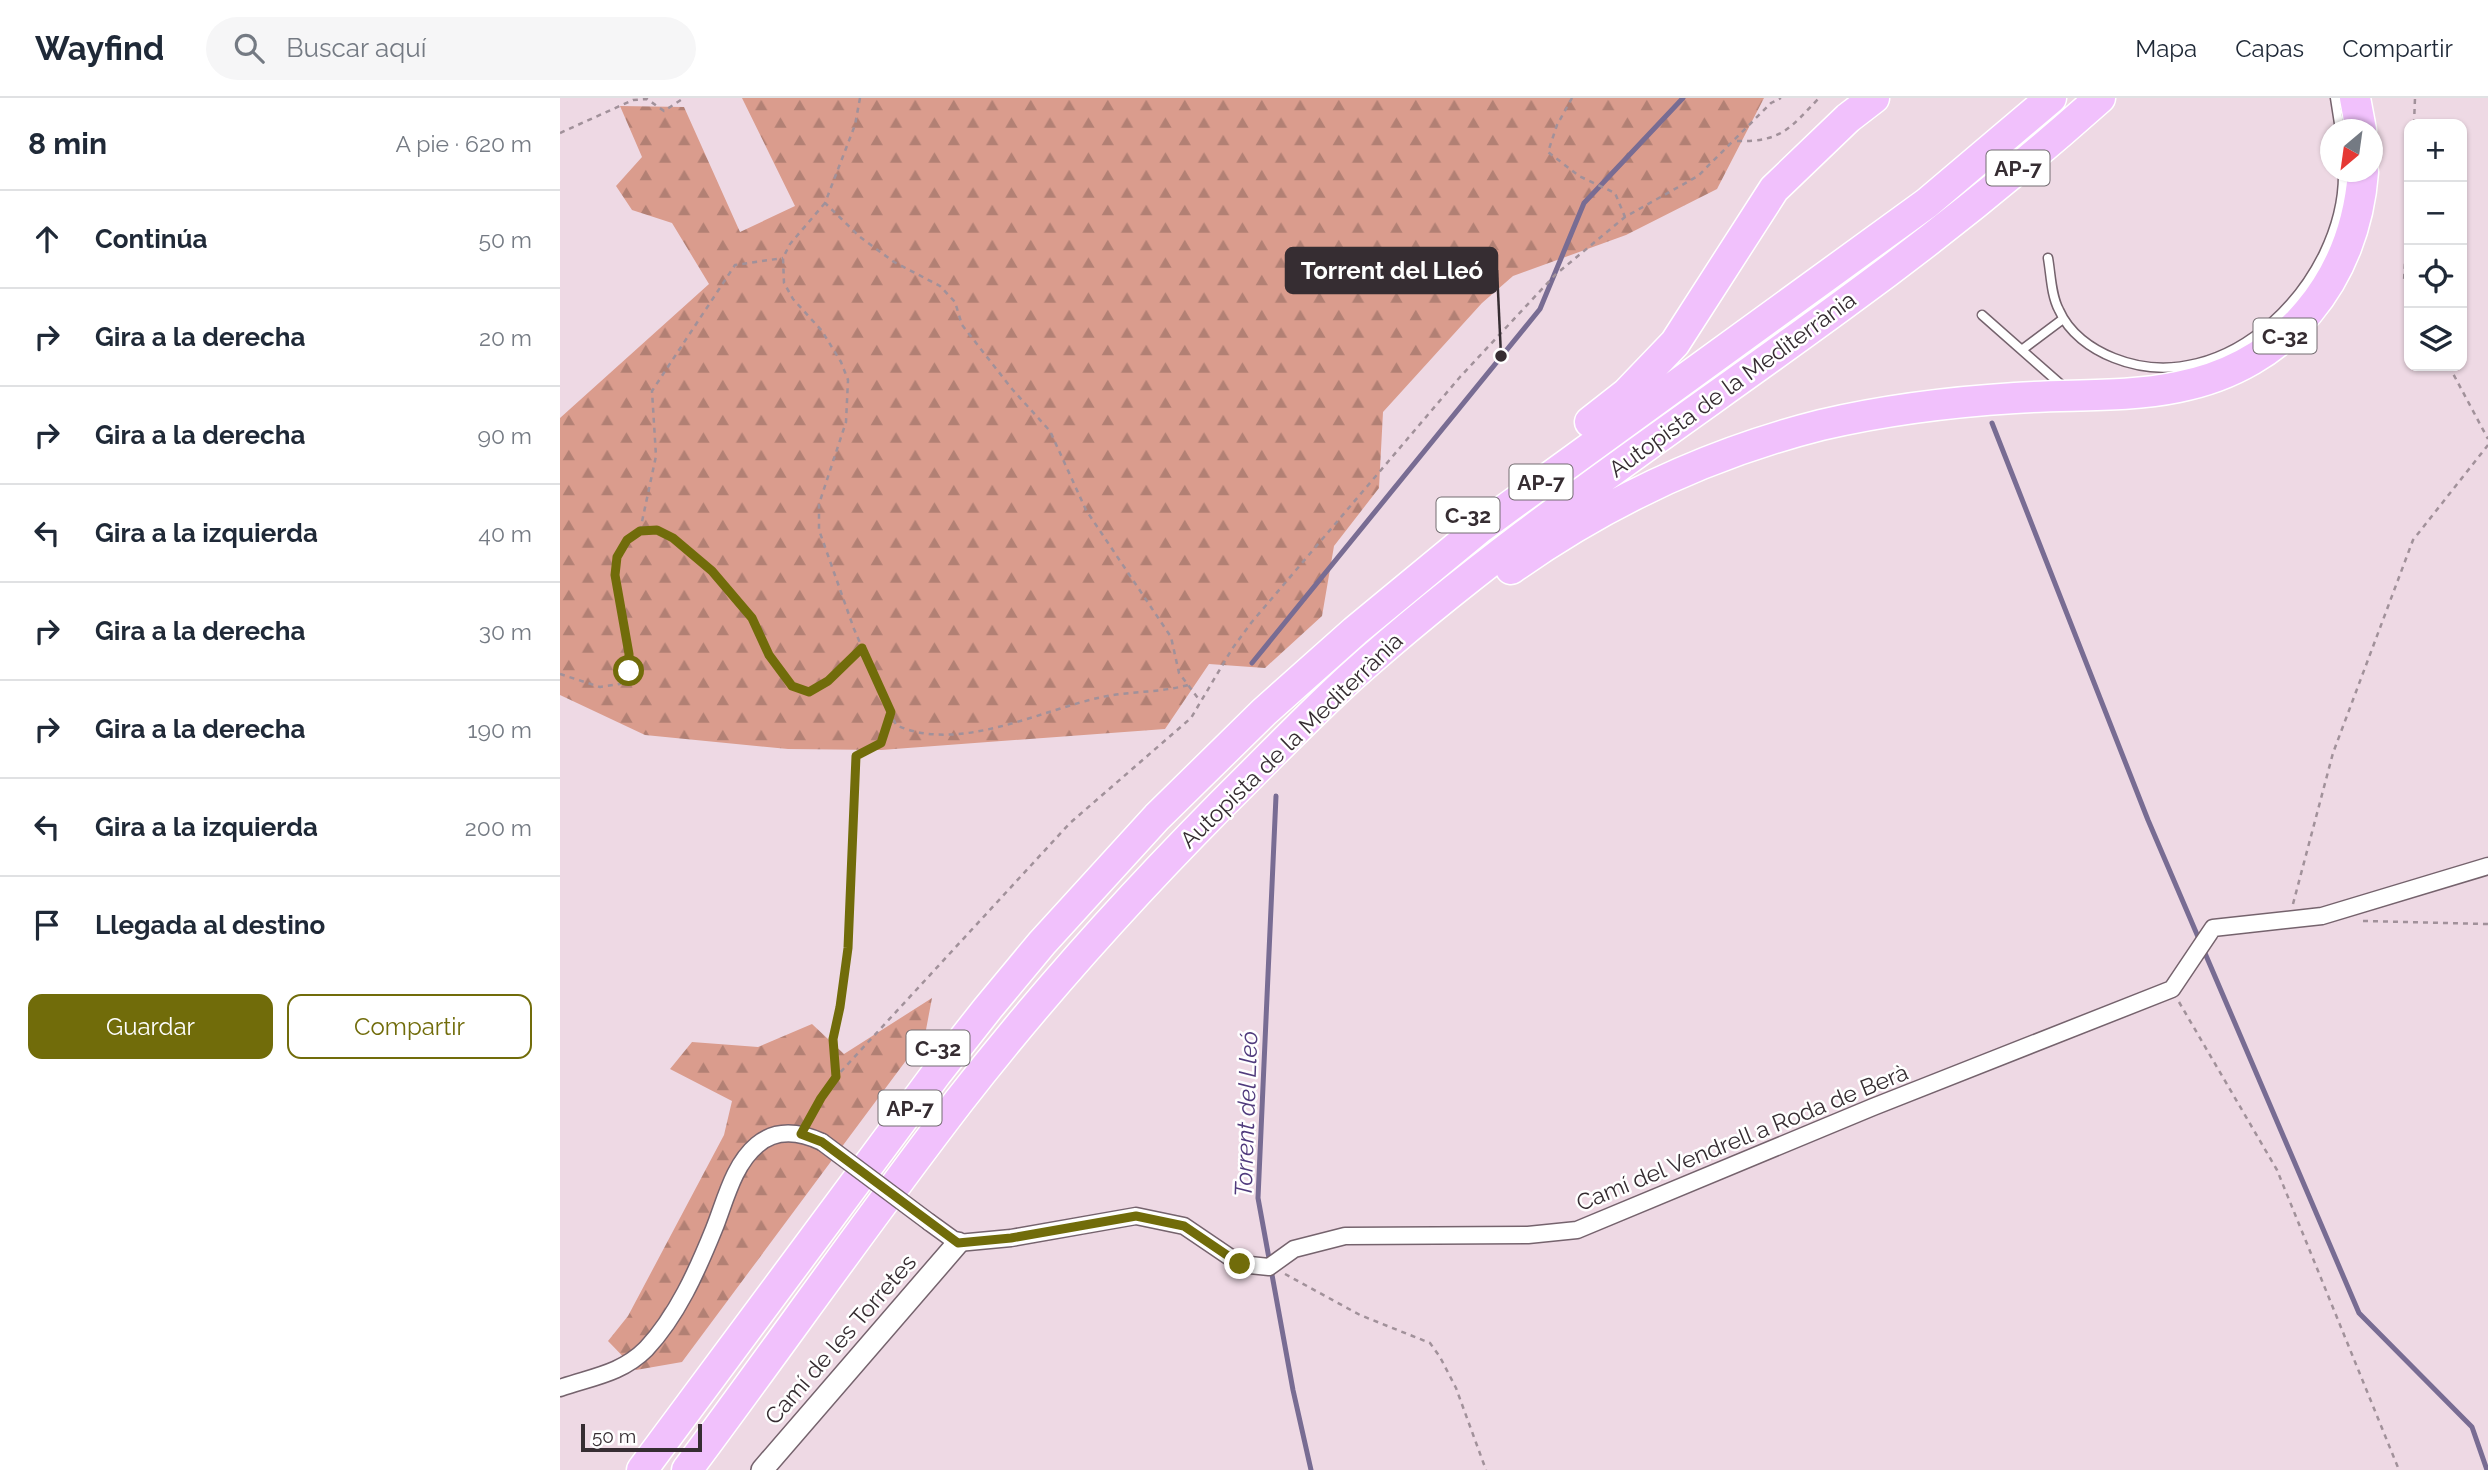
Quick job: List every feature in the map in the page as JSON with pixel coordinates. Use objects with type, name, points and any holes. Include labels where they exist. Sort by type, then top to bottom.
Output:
[{"type":"highway","name":"C-32","points":[[885,1142],[949,1030],[1012,953],[1144,805],[1203,746],[1343,618],[1461,521],[1627,393],[1675,343],[1774,189],[1848,118],[1874,98]]},
{"type":"highway","name":"Autopista de la Mediterrània","points":[[642,1470],[885,1142],[988,1008],[1066,916],[1157,817],[1279,698],[1481,527],[1927,203],[2051,98]]},
{"type":"highway","name":"Autopista de la Mediterrània","points":[[687,1470],[945,1120],[1040,1002],[1164,861],[1349,678],[1475,573],[1561,508],[1936,235],[2100,98]]},
{"type":"highway","points":[[2355,98],[2359,119]]},
{"type":"highway","name":"C-32","points":[[1292,735],[1535,552],[1655,485],[1755,445],[1832,423],[1931,405],[2127,394],[2178,387],[2226,373],[2269,348],[2303,319],[2330,283],[2342,262],[2357,217],[2362,182]]},
{"type":"street","points":[[2172,989],[2214,928],[2322,916],[2488,866]]},
{"type":"street","name":"Camí del Vendrell a Roda de Berà","points":[[1269,1266],[1294,1249],[1345,1236],[1528,1235],[1577,1230],[1873,1107],[2172,989]]},
{"type":"street","points":[[560,1388],[617,1371],[645,1350],[659,1334],[685,1293],[746,1157],[760,1142],[775,1135],[801,1134],[822,1142],[958,1243],[1011,1238],[1136,1216],[1184,1226],[1240,1264],[1269,1266]]},
{"type":"street","name":"Camí de les Torretes","points":[[762,1470],[958,1243]]},
{"type":"lane","points":[[2335,98],[2338,119]]},
{"type":"lane","points":[[2048,258],[2054,300],[2063,319],[2081,339],[2105,355],[2143,366],[2165,368],[2208,360],[2248,340],[2273,322],[2294,301],[2325,250],[2340,204],[2342,182]]},
{"type":"lane","points":[[1982,315],[2073,395]]},
{"type":"lane","points":[[2023,349],[2063,319]]},
{"type":"path","points":[[560,134],[633,100],[647,99],[664,111],[684,98]]},
{"type":"path","points":[[860,98],[855,125],[825,203],[790,243],[783,258],[784,283],[793,299],[822,331],[841,362],[848,380],[846,422],[819,504],[819,530],[862,648],[896,724],[912,732],[952,733],[1002,727],[1103,697],[1164,691],[1188,685]]},
{"type":"path","points":[[1572,98],[1557,125],[1548,152],[1579,176],[1615,193],[1625,218]]},
{"type":"path","points":[[801,1134],[836,1077],[1070,822],[1191,718],[1232,649],[1251,623],[1460,377],[1555,275],[1625,218],[1698,176],[1736,141],[1771,103],[1781,98]]},
{"type":"path","points":[[1736,141],[1763,141],[1791,128],[1819,98]]},
{"type":"path","points":[[2414,119],[2416,98]]},
{"type":"path","points":[[825,203],[868,243],[894,262],[940,286],[955,302],[962,325],[1050,432],[1086,510],[1171,638],[1179,673],[1201,701]]},
{"type":"path","points":[[640,531],[656,456],[652,391],[735,265],[783,258]]},
{"type":"path","points":[[2452,371],[2488,439]]},
{"type":"path","points":[[2289,920],[2333,753],[2413,540],[2488,446]]},
{"type":"path","points":[[560,674],[600,687],[620,684],[629,671],[629,654],[615,575],[617,557],[627,540],[640,531],[657,530],[673,538],[712,571],[752,618],[769,655],[792,686],[809,692],[828,681],[862,648]]},
{"type":"path","points":[[836,1077],[833,1039],[848,948],[856,756],[881,743],[891,712]]},
{"type":"path","points":[[2355,921],[2488,924]]},
{"type":"path","points":[[2172,989],[2277,1170],[2399,1470]]},
{"type":"path","points":[[1269,1266],[1307,1284],[1360,1315],[1430,1343],[1456,1388],[1486,1470]]},
{"type":"green space","points":[[742,98],[1764,98],[1717,189],[1626,235],[1513,276],[1482,303],[1383,412],[1379,488],[1334,546],[1322,616],[1265,668],[1209,664],[1165,729],[881,750],[788,749],[645,735],[560,695],[560,418],[709,284],[672,223],[632,210],[616,186],[642,157],[620,106],[684,107],[740,232],[795,206]]},
{"type":"green space","points":[[932,998],[925,1035],[682,1362],[636,1370],[608,1341],[628,1316],[724,1135],[732,1101],[670,1069],[692,1042],[758,1047],[812,1024],[844,1054]]},
{"type":"waterway","name":"Torrent del Lleó","points":[[1252,663],[1540,309],[1584,203],[1683,98]]},
{"type":"waterway","points":[[1992,423],[2148,820],[2359,1313],[2472,1427],[2487,1470]]},
{"type":"waterway","name":"Torrent del Lleó","points":[[1276,796],[1258,1198],[1293,1390],[1311,1470]]},
{"type":"place","name":"Torrent del Lleó","points":[[1501,356]]},
{"type":"route","points":[[629,671],[629,654],[615,575],[617,557],[627,540],[640,531],[657,530],[673,538],[712,571],[752,618],[769,655],[792,686],[809,692],[828,681],[862,648],[891,712],[881,743],[856,756],[848,948],[833,1039],[836,1077],[801,1134],[822,1142],[958,1243],[1011,1238],[1136,1216],[1184,1226],[1240,1264]]}]
